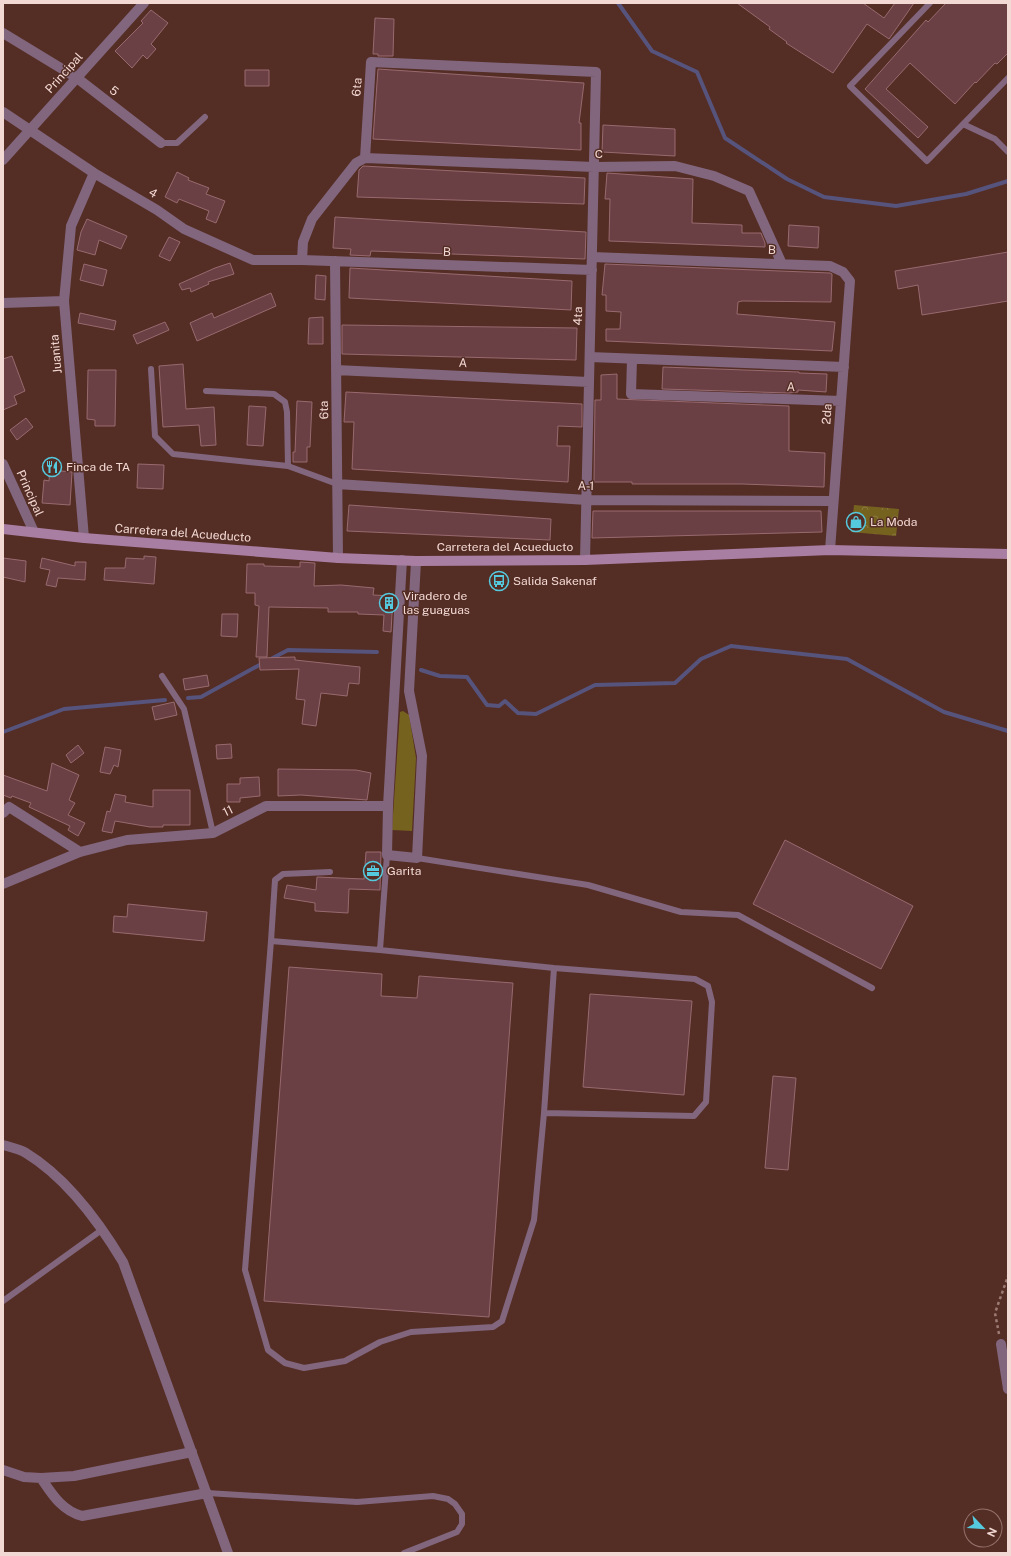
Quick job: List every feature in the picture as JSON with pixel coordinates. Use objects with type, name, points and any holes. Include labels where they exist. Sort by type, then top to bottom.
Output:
[{"type":"street","name":"Principal","points":[[3,160],[31,131],[144,3]]},
{"type":"street","name":"5","points":[[3,33],[77,78],[161,144]]},
{"type":"street","name":"4ta","points":[[372,62],[596,72],[585,560]]},
{"type":"street","name":"6ta","points":[[365,158],[372,62]]},
{"type":"street","name":"4","points":[[3,112],[94,173],[156,210],[184,229],[254,260],[302,260]]},
{"type":"street","name":"C","points":[[365,158],[594,167],[675,166],[714,176],[749,191],[782,264]]},
{"type":"street","points":[[302,260],[304,242],[312,218],[356,163],[365,158]]},
{"type":"street","name":"Juanita","points":[[84,538],[64,301],[71,226],[94,173]]},
{"type":"street","name":"B","points":[[592,257],[830,266],[843,272],[850,281]]},
{"type":"street","name":"B","points":[[302,260],[592,270]]},
{"type":"street","name":"6ta","points":[[336,261],[338,558]]},
{"type":"street","name":"2da","points":[[830,550],[850,281]]},
{"type":"street","points":[[3,303],[64,301]]},
{"type":"street","name":"A","points":[[590,357],[844,367]]},
{"type":"street","name":"A","points":[[632,359],[631,394],[841,401]]},
{"type":"street","name":"A","points":[[336,370],[589,382]]},
{"type":"street","name":"Principal","points":[[3,464],[34,532]]},
{"type":"street","name":"A-1","points":[[338,484],[587,500],[834,501]]},
{"type":"street","name":"Carretera del Acueducto","points":[[3,529],[84,538],[338,558],[416,561],[585,560],[830,550],[1008,554]]},
{"type":"street","points":[[402,560],[388,806],[387,855],[417,858],[422,756],[409,691],[416,561]]},
{"type":"street","name":"11","points":[[3,884],[80,852],[127,840],[213,833],[266,806],[388,806]]},
{"type":"street","points":[[3,813],[10,807],[80,852]]},
{"type":"street","points":[[3,1145],[25,1152],[58,1177],[103,1229],[123,1262],[228,1553]]},
{"type":"street","points":[[1001,1344],[1008,1389]]},
{"type":"street","points":[[3,1470],[24,1477],[41,1478],[74,1476],[192,1452]]},
{"type":"street","points":[[41,1478],[57,1500],[67,1510],[82,1516],[207,1493]]},
{"type":"lane","points":[[930,3],[850,86],[927,161],[1008,78]]},
{"type":"lane","name":"5","points":[[161,144],[177,143],[204,117]]},
{"type":"lane","points":[[963,124],[995,139],[1008,152]]},
{"type":"lane","points":[[151,369],[155,436],[173,454],[288,466],[338,484]]},
{"type":"lane","points":[[206,391],[274,394],[285,402],[287,412],[288,466]]},
{"type":"lane","points":[[162,676],[184,709],[213,833]]},
{"type":"lane","points":[[380,950],[387,855]]},
{"type":"lane","points":[[417,858],[588,885],[681,912],[738,915],[872,988]]},
{"type":"lane","points":[[330,872],[283,874],[275,880],[245,1270],[268,1350],[285,1363],[304,1368],[345,1361],[380,1342],[411,1332],[493,1327],[502,1321],[534,1220],[544,1113],[554,968]]},
{"type":"lane","points":[[271,941],[380,950],[554,968],[694,979],[708,986],[712,1002],[706,1102],[694,1116],[544,1113]]},
{"type":"lane","points":[[3,1301],[103,1229]]},
{"type":"lane","points":[[207,1493],[357,1502],[433,1496],[448,1499],[455,1504],[462,1514],[462,1524],[457,1532],[404,1553]]},
{"type":"path","points":[[1001,1344],[995,1313],[1008,1276]]},
{"type":"green space","points":[[854,505],[899,509],[896,536],[851,532]]},
{"type":"green space","points":[[403,711],[409,715],[416,758],[412,831],[392,830],[400,712]]},
{"type":"building","points":[[737,3],[863,3],[884,18],[895,3],[914,3],[889,39],[867,24],[833,73],[786,43],[787,42],[769,29],[770,27]]},
{"type":"building","points":[[946,3],[1008,3],[1008,53],[997,64],[995,63],[976,83],[975,82],[955,104],[910,63],[886,89],[928,127],[918,138],[865,89],[926,20],[928,22]]},
{"type":"building","points":[[151,10],[168,23],[151,44],[156,49],[147,59],[143,55],[132,68],[115,51],[143,23],[141,21]]},
{"type":"building","points":[[375,18],[394,19],[393,56],[378,56],[378,54],[373,54]]},
{"type":"building","points":[[378,69],[584,83],[579,123],[581,123],[581,150],[373,139]]},
{"type":"building","points":[[245,70],[269,70],[269,86],[245,86]]},
{"type":"building","points":[[603,125],[675,129],[675,156],[602,152]]},
{"type":"building","points":[[363,166],[585,178],[584,204],[357,197],[359,170]]},
{"type":"building","points":[[177,172],[189,178],[188,180],[209,188],[206,194],[225,201],[216,223],[206,219],[209,211],[179,199],[177,203],[165,197]]},
{"type":"building","points":[[607,173],[693,179],[692,223],[742,225],[742,233],[761,233],[765,247],[609,241],[610,199],[605,199]]},
{"type":"building","points":[[335,217],[586,232],[585,259],[371,251],[370,256],[350,255],[351,249],[333,248]]},
{"type":"building","points":[[87,219],[127,236],[121,249],[99,240],[95,255],[77,250],[81,232]]},
{"type":"building","points":[[789,225],[819,227],[818,248],[788,246]]},
{"type":"building","points":[[169,237],[180,242],[170,261],[159,256]]},
{"type":"building","points":[[1008,252],[1008,301],[922,315],[918,285],[898,289],[895,271]]},
{"type":"building","points":[[230,263],[234,274],[208,282],[209,284],[191,292],[190,288],[182,290],[179,284],[215,268]]},
{"type":"building","points":[[84,264],[107,270],[103,286],[80,280]]},
{"type":"building","points":[[605,264],[830,273],[832,274],[831,302],[742,301],[738,302],[737,314],[835,322],[832,351],[606,341],[606,329],[620,329],[621,312],[606,311],[606,295],[602,295]]},
{"type":"building","points":[[350,268],[572,281],[571,310],[349,298]]},
{"type":"building","points":[[316,275],[326,276],[325,300],[315,299]]},
{"type":"building","points":[[271,293],[276,306],[197,341],[190,323],[212,313],[214,318]]},
{"type":"building","points":[[80,313],[116,321],[114,330],[78,323]]},
{"type":"building","points":[[323,317],[323,344],[308,344],[309,318]]},
{"type":"building","points":[[165,322],[169,330],[137,344],[133,335]]},
{"type":"building","points":[[342,325],[577,328],[576,360],[342,354]]},
{"type":"building","points":[[12,356],[25,391],[14,396],[17,404],[3,410],[3,359]]},
{"type":"building","points":[[183,364],[186,409],[214,407],[216,445],[201,446],[199,425],[163,427],[159,366]]},
{"type":"building","points":[[663,367],[827,374],[826,392],[798,390],[798,392],[789,393],[662,389]]},
{"type":"building","points":[[88,370],[116,370],[115,426],[95,426],[95,420],[87,419]]},
{"type":"building","points":[[617,374],[617,399],[789,406],[789,451],[825,453],[824,487],[742,484],[632,484],[632,482],[594,482],[595,400],[601,400],[601,375]]},
{"type":"building","points":[[346,392],[582,404],[582,427],[558,426],[557,446],[570,446],[568,482],[352,469],[354,422],[344,422]]},
{"type":"building","points":[[297,401],[312,402],[310,447],[307,447],[307,462],[293,462],[293,452],[295,452]]},
{"type":"building","points":[[249,406],[266,407],[263,446],[247,445]]},
{"type":"building","points":[[26,418],[33,427],[17,440],[10,430]]},
{"type":"building","points":[[138,464],[164,465],[163,489],[137,488]]},
{"type":"building","points":[[50,470],[72,472],[70,505],[42,503],[44,480],[49,481]]},
{"type":"building","points":[[349,505],[551,519],[550,540],[347,531]]},
{"type":"building","points":[[593,511],[821,511],[822,532],[592,538]]},
{"type":"building","points":[[144,556],[156,557],[154,584],[104,580],[105,568],[125,568],[126,558],[144,559]]},
{"type":"building","points":[[3,558],[26,561],[25,582],[3,577]]},
{"type":"building","points":[[42,558],[75,566],[75,562],[86,562],[85,580],[58,578],[56,587],[46,585],[50,570],[40,568]]},
{"type":"building","points":[[300,562],[315,563],[314,586],[341,585],[374,588],[373,595],[393,596],[391,632],[383,631],[384,615],[358,614],[358,612],[328,612],[328,608],[269,607],[267,657],[256,657],[259,606],[255,605],[255,593],[246,593],[247,564],[300,567]]},
{"type":"building","points":[[222,614],[238,614],[237,637],[221,636]]},
{"type":"building","points":[[295,657],[295,660],[360,667],[359,684],[349,683],[347,696],[321,693],[316,726],[302,724],[305,700],[296,699],[299,669],[260,670],[259,658]]},
{"type":"building","points":[[207,675],[209,686],[185,690],[183,679]]},
{"type":"building","points":[[174,702],[177,715],[155,720],[152,707]]},
{"type":"building","points":[[231,744],[232,758],[217,759],[216,745]]},
{"type":"building","points":[[78,745],[84,753],[71,763],[66,755]]},
{"type":"building","points":[[105,747],[121,750],[118,767],[114,765],[110,774],[100,772]]},
{"type":"building","points":[[52,763],[79,775],[69,800],[75,803],[68,815],[85,823],[78,836],[68,830],[70,826],[29,807],[31,803],[12,796],[11,798],[3,795],[3,775],[47,791]]},
{"type":"building","points":[[278,769],[356,770],[371,773],[367,800],[301,795],[278,796]]},
{"type":"building","points":[[259,777],[260,796],[240,798],[240,802],[227,802],[227,784],[240,784],[240,778]]},
{"type":"building","points":[[153,790],[190,790],[190,825],[163,825],[163,827],[150,827],[115,821],[112,833],[102,831],[107,811],[110,812],[115,794],[126,796],[125,802],[153,807]]},
{"type":"building","points":[[785,840],[913,906],[881,969],[753,904]]},
{"type":"building","points":[[366,852],[381,852],[380,890],[349,889],[348,913],[315,911],[315,903],[284,898],[287,885],[316,890],[317,877],[364,879]]},
{"type":"building","points":[[128,904],[207,912],[204,941],[113,932],[114,916],[127,917]]},
{"type":"building","points":[[289,967],[382,974],[381,996],[417,998],[419,976],[513,983],[489,1317],[264,1301]]},
{"type":"building","points":[[590,994],[692,1001],[684,1095],[583,1087]]},
{"type":"building","points":[[773,1076],[796,1078],[788,1170],[765,1168]]},
{"type":"waterway","points":[[618,3],[652,51],[697,72],[725,138],[787,179],[824,197],[896,206],[966,194],[1008,181]]},
{"type":"waterway","points":[[421,670],[440,676],[467,677],[487,705],[499,706],[505,701],[518,713],[536,714],[595,685],[675,683],[701,659],[731,646],[847,659],[944,712],[1008,731]]},
{"type":"waterway","points":[[269,660],[288,650],[377,652]]},
{"type":"waterway","points":[[188,698],[201,697],[263,663]]},
{"type":"waterway","points":[[3,732],[64,709],[165,700]]},
{"type":"place","name":"Finca de TA","points":[[52,467]]},
{"type":"place","name":"La Moda","points":[[856,522]]},
{"type":"place","name":"Salida Sakenaf","points":[[499,581]]},
{"type":"place","name":"Viradero de las guaguas","points":[[389,603]]},
{"type":"place","name":"Garita","points":[[373,871]]}]
